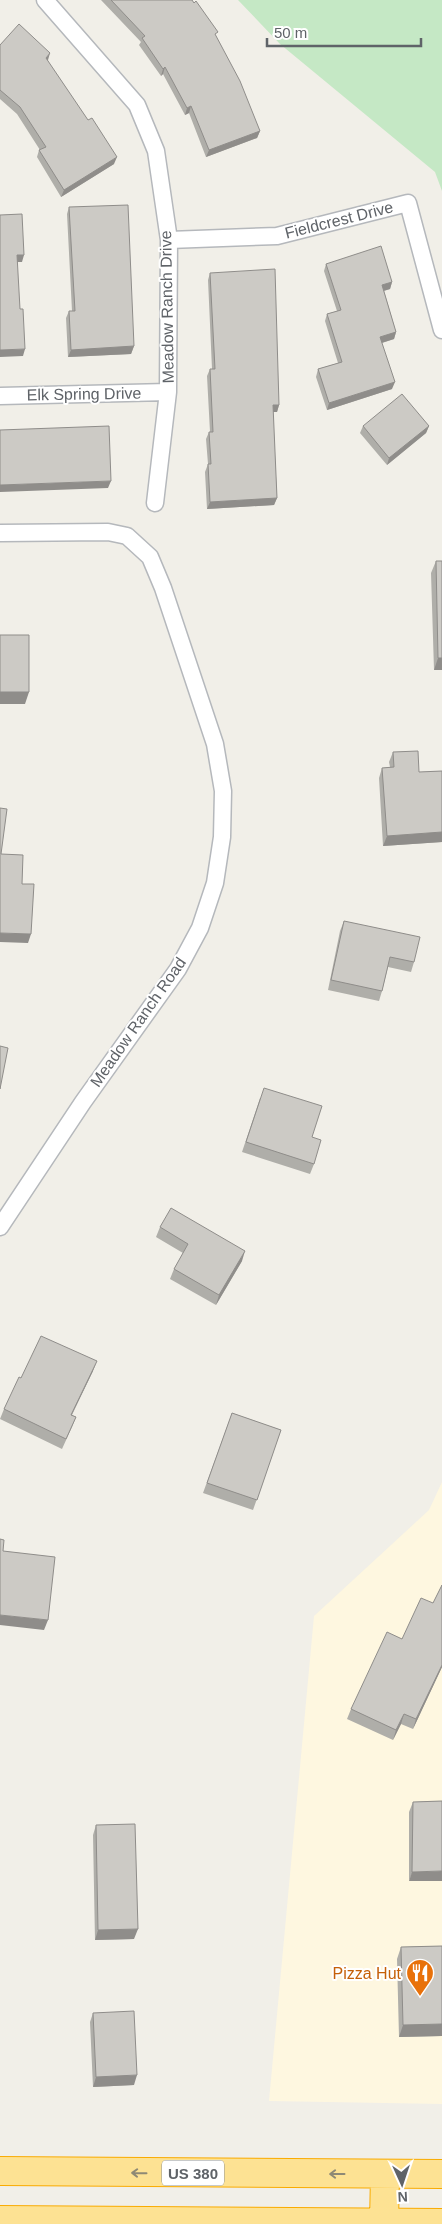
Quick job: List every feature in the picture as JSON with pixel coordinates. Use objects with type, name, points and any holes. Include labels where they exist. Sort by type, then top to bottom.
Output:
[{"type":"highway","name":"US 380","points":[[0,2171],[442,2174]]},
{"type":"highway","points":[[384,2223],[385,2174]]},
{"type":"highway","points":[[0,2220],[442,2223]]},
{"type":"street","name":"Meadow Ranch Drive","points":[[45,0],[136,104],[156,150],[168,240],[168,392],[154,502]]},
{"type":"street","name":"Fieldcrest Drive","points":[[168,240],[276,236],[408,203],[442,330]]},
{"type":"street","name":"Elk Spring Drive","points":[[0,396],[168,392]]},
{"type":"street","name":"Meadow Ranch Road","points":[[0,533],[50,531],[108,532],[127,536],[150,557],[163,588],[215,744],[223,790],[222,837],[214,883],[200,928],[178,969],[83,1102],[0,1227]]},
{"type":"shaded area","points":[[442,1482],[442,2104],[269,2101],[314,1616],[429,1510]]},
{"type":"green space","points":[[238,0],[442,0],[442,191],[435,172],[280,44]]},
{"type":"building","points":[[111,0],[192,0],[194,3],[196,1],[218,32],[215,34],[240,81],[260,131],[209,150],[191,106],[187,108],[165,67],[163,69],[142,38],[145,36]]},
{"type":"building","points":[[19,24],[50,53],[46,58],[88,120],[92,118],[117,157],[64,190],[39,150],[46,147],[20,107],[0,90],[0,45]]},
{"type":"building","points":[[128,205],[134,346],[71,350],[69,311],[75,311],[69,207]]},
{"type":"building","points":[[22,214],[24,255],[17,255],[20,309],[23,309],[25,349],[0,350],[0,215]]},
{"type":"building","points":[[381,246],[392,282],[382,285],[396,332],[380,337],[395,382],[329,403],[318,369],[342,362],[327,314],[341,310],[326,264]]},
{"type":"building","points":[[275,269],[279,405],[273,405],[277,498],[210,502],[208,464],[211,464],[209,432],[213,432],[210,369],[215,369],[210,273]]},
{"type":"building","points":[[402,394],[429,426],[389,458],[363,426]]},
{"type":"building","points":[[109,426],[111,481],[0,485],[0,430]]},
{"type":"building","points":[[436,561],[442,561],[442,658],[438,658]]},
{"type":"building","points":[[0,635],[29,635],[29,692],[0,692]]},
{"type":"building","points":[[418,751],[419,772],[442,771],[442,832],[387,836],[382,768],[394,767],[393,752]]},
{"type":"building","points":[[0,808],[7,809],[1,854],[23,855],[22,884],[34,884],[31,934],[0,933]]},
{"type":"building","points":[[344,921],[420,937],[414,962],[390,957],[382,991],[331,980]]},
{"type":"building","points":[[0,1046],[8,1048],[0,1089]]},
{"type":"building","points":[[264,1088],[322,1106],[312,1137],[321,1140],[314,1164],[246,1142]]},
{"type":"building","points":[[171,1208],[245,1251],[219,1295],[174,1269],[188,1244],[160,1227]]},
{"type":"building","points":[[41,1336],[97,1361],[71,1415],[76,1417],[66,1439],[4,1409]]},
{"type":"building","points":[[232,1413],[281,1430],[257,1500],[207,1483]]},
{"type":"building","points":[[0,1539],[4,1540],[3,1551],[55,1557],[48,1620],[0,1615]]},
{"type":"building","points":[[442,1585],[442,1665],[416,1719],[404,1714],[396,1730],[351,1709],[387,1632],[402,1639],[421,1598],[433,1603]]},
{"type":"building","points":[[442,1801],[442,1871],[412,1872],[413,1802]]},
{"type":"building","points":[[135,1824],[138,1929],[98,1930],[96,1825]]},
{"type":"building","name":"Pizza Hut","points":[[442,1946],[442,2024],[403,2025],[401,1947]]},
{"type":"building","points":[[134,2011],[137,2075],[96,2077],[93,2013]]},
{"type":"place","name":"Pizza Hut","points":[[420,1997]]}]
